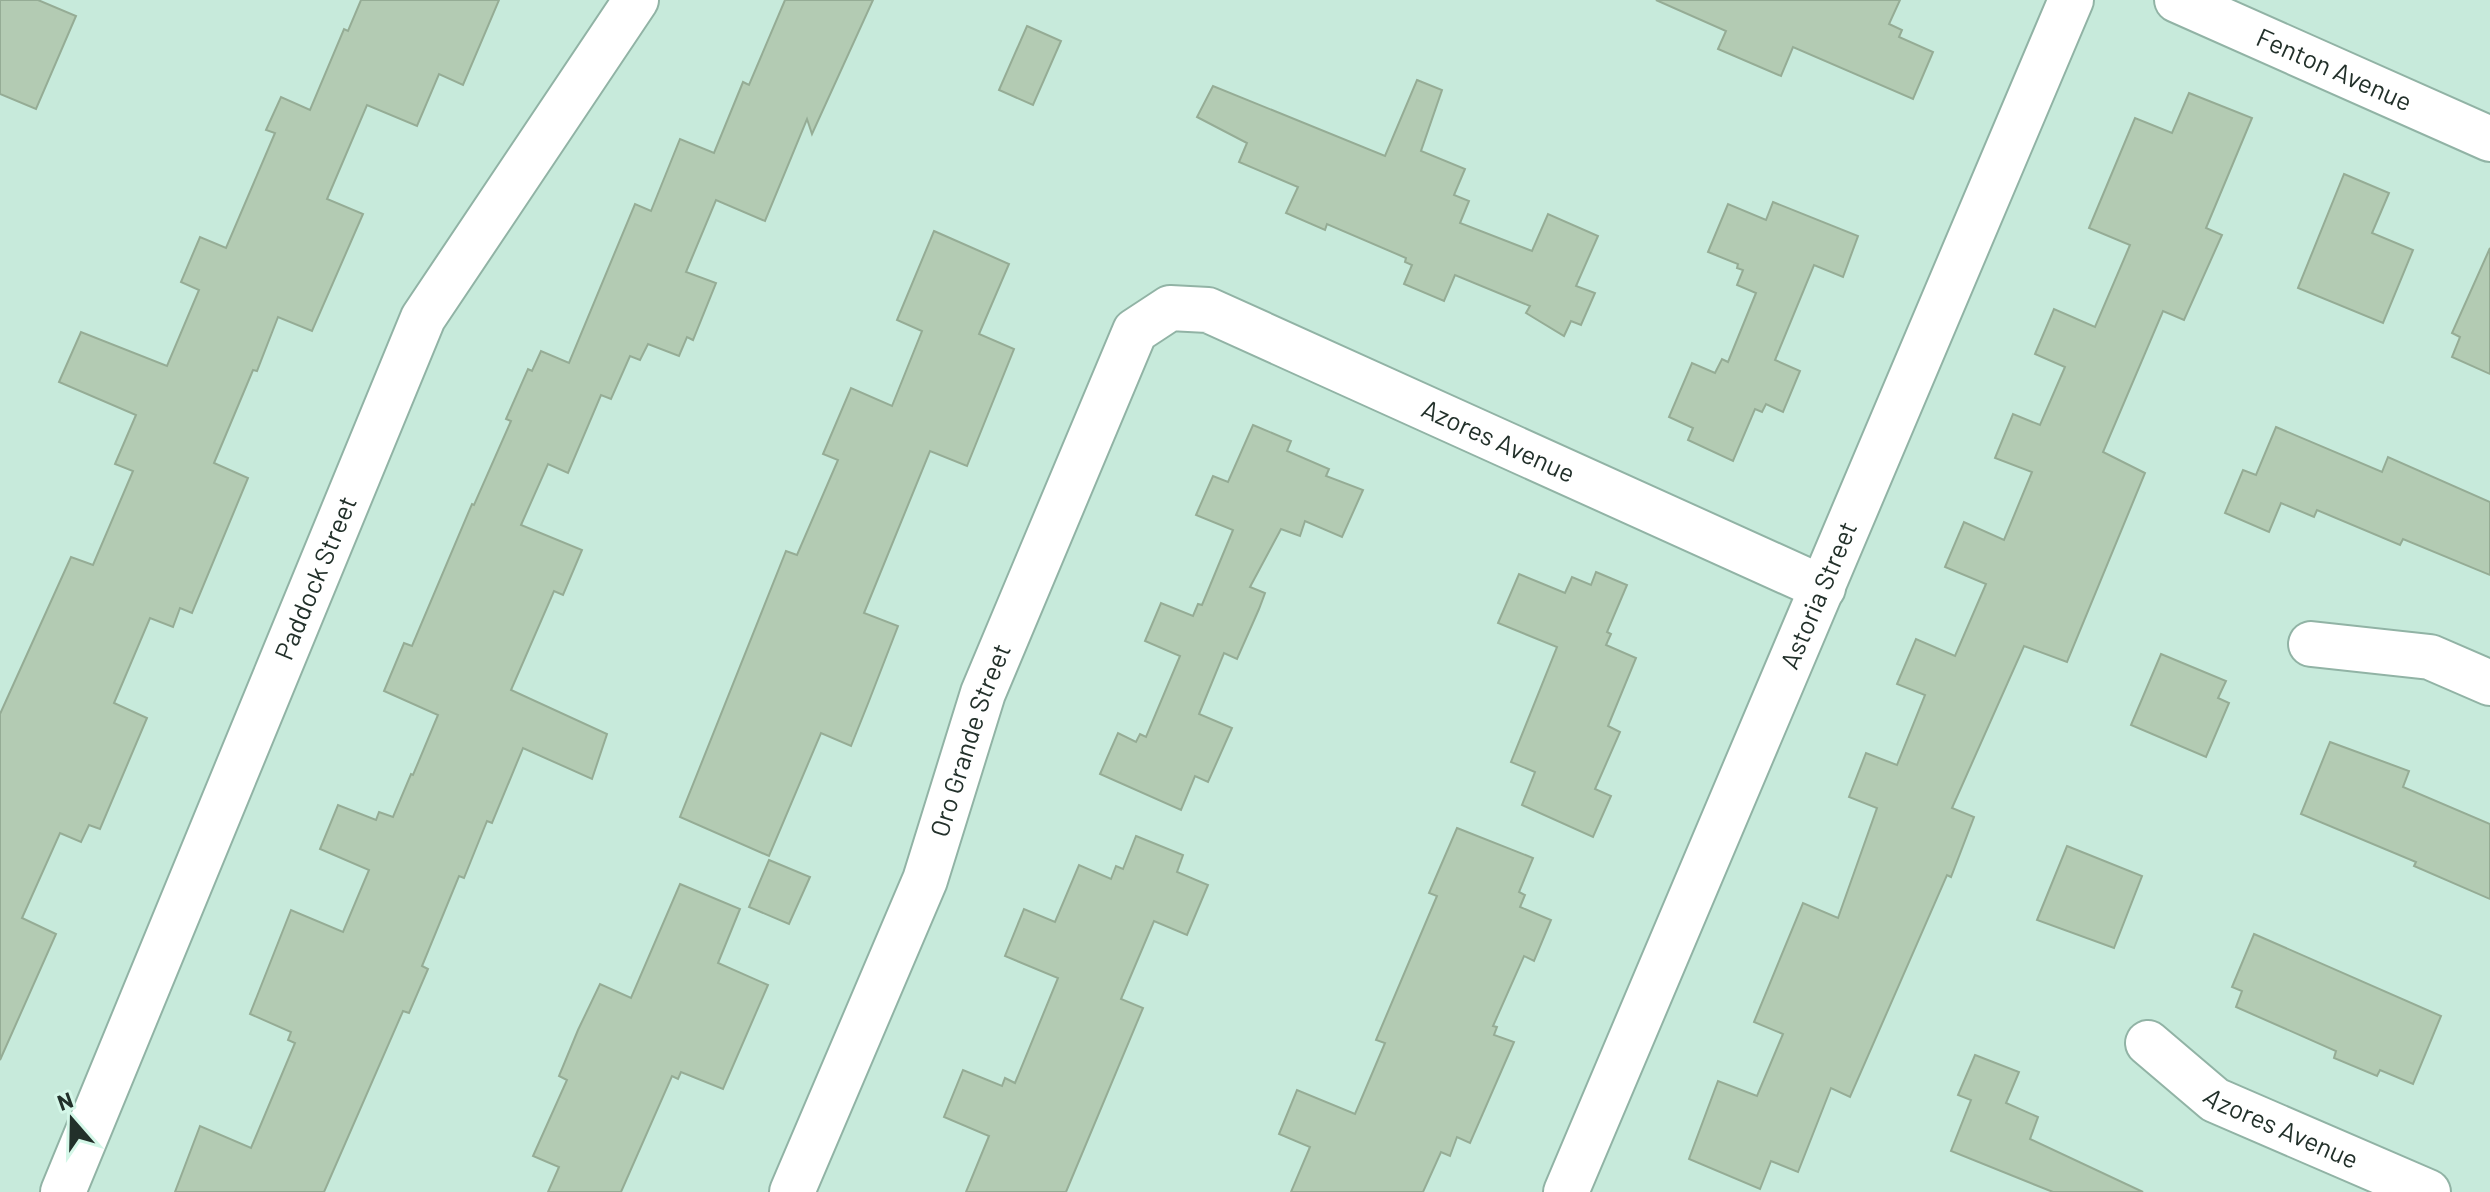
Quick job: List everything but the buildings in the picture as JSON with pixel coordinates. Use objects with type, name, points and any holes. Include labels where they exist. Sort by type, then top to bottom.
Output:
[{"type":"street","name":"Paddock Street","points":[[63,1192],[423,318],[636,0]]},
{"type":"street","name":"Astoria Street","points":[[1566,1192],[2071,0]]},
{"type":"street","name":"Fenton Avenue","points":[[2177,0],[2490,139]]},
{"type":"street","name":"Azores Avenue","points":[[1170,308],[1208,310],[1823,588]]},
{"type":"street","name":"Oro Grande Street","points":[[792,1192],[925,880],[983,693],[1135,331],[1170,308]]},
{"type":"street","points":[[2311,644],[2430,657],[2490,683]]},
{"type":"street","name":"Azores Avenue","points":[[2148,1043],[2215,1100],[2428,1192]]}]
